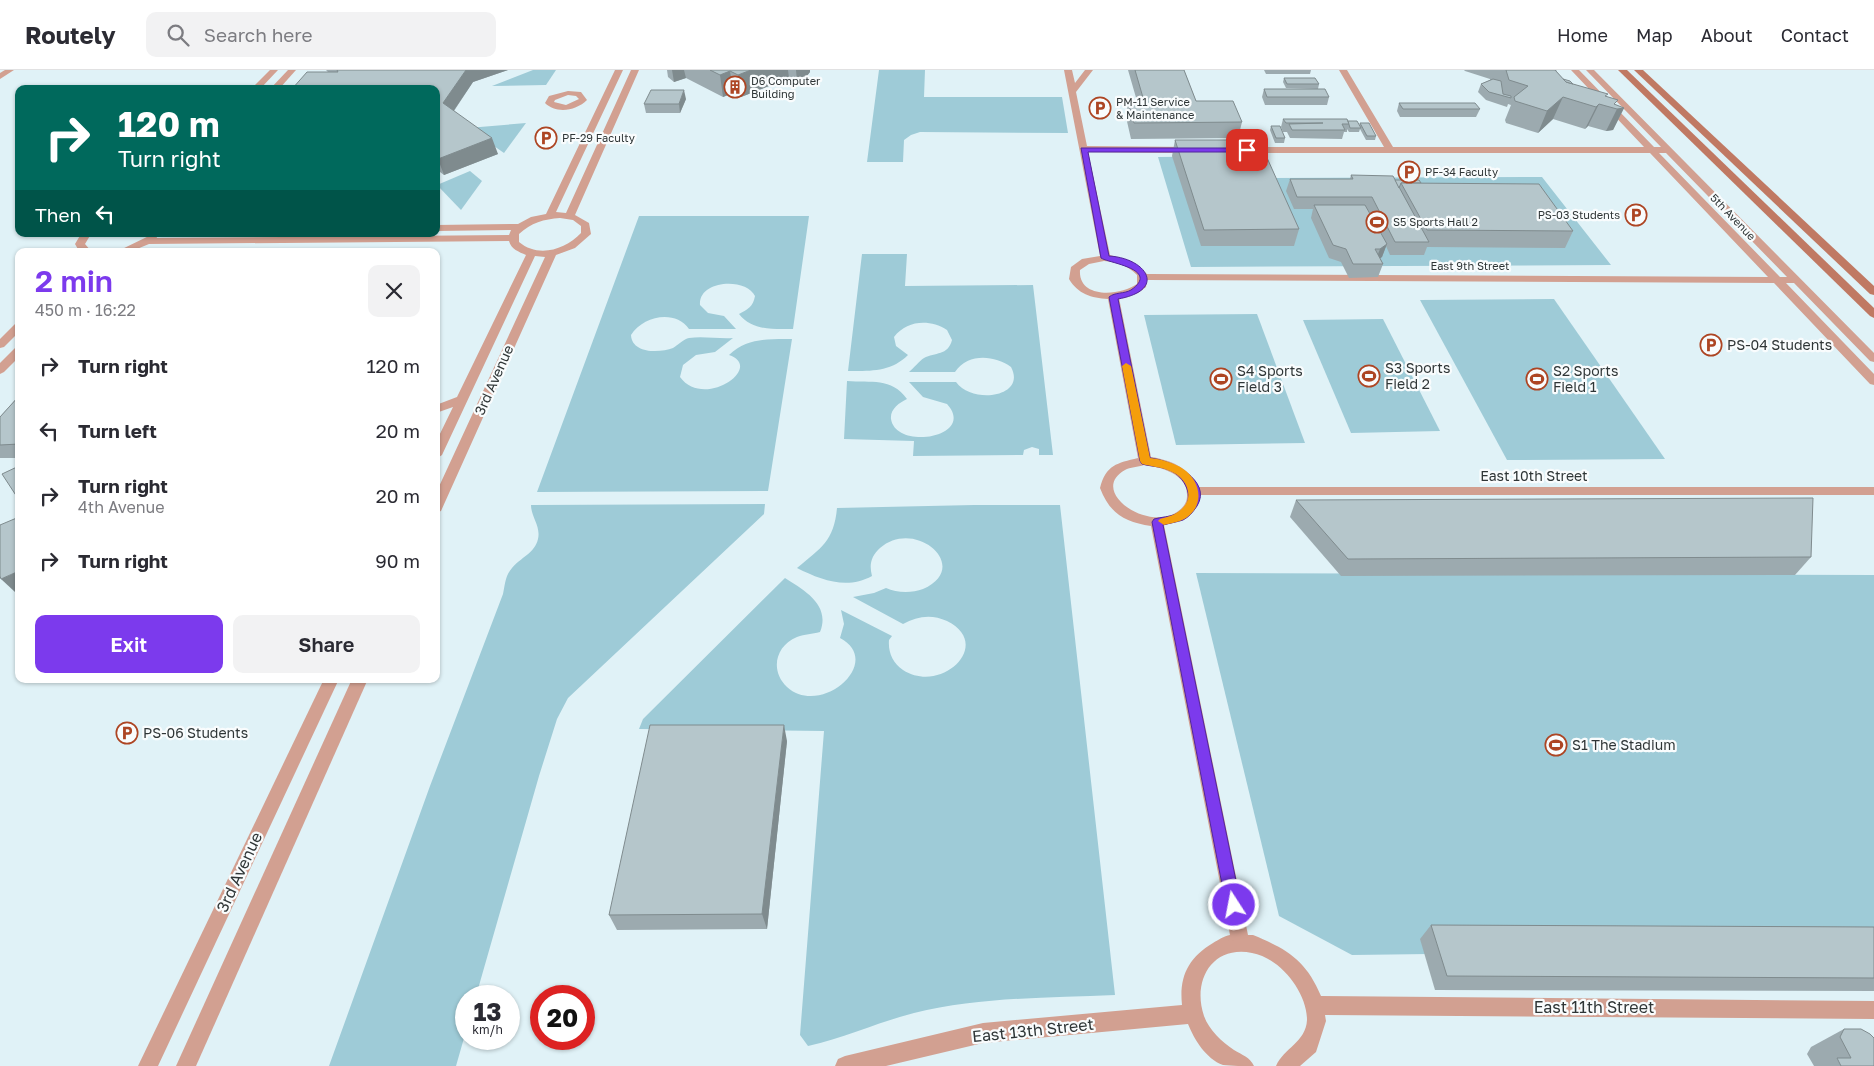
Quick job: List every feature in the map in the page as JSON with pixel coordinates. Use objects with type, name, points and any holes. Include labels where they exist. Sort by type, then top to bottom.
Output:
[{"type":"main road","points":[[1622,70],[1874,314]]},
{"type":"main road","points":[[1638,70],[1874,292]]},
{"type":"lane","points":[[0,77],[10,70]]},
{"type":"lane","points":[[260,85],[274,70]]},
{"type":"lane","points":[[278,85],[292,70]]},
{"type":"lane","points":[[550,216],[619,70]]},
{"type":"lane","points":[[570,216],[635,70]]},
{"type":"lane","points":[[1068,70],[1105,258]]},
{"type":"lane","points":[[1072,92],[1089,70]]},
{"type":"lane","points":[[1343,70],[1390,150]]},
{"type":"lane","name":"5th Avenue","points":[[1575,70],[1874,381]]},
{"type":"lane","name":"5th Avenue","points":[[1590,70],[1874,359]]},
{"type":"lane","points":[[601,108],[588,98],[609,90]]},
{"type":"lane","points":[[1084,149],[1198,150]]},
{"type":"lane","points":[[1237,150],[1669,150]]},
{"type":"lane","points":[[550,216],[570,216],[586,225],[586,234],[577,244],[552,252],[532,253],[517,247],[513,238],[514,233],[520,227],[532,220],[550,216]]},
{"type":"lane","points":[[440,228],[520,227]]},
{"type":"lane","points":[[130,248],[153,237]]},
{"type":"lane","points":[[147,241],[513,238]]},
{"type":"lane","name":"3rd Avenue","points":[[440,499],[552,252]]},
{"type":"lane","name":"3rd Avenue","points":[[440,447],[532,253]]},
{"type":"lane","points":[[1114,258],[1132,264],[1138,269],[1143,278],[1142,285],[1138,290],[1123,296],[1113,297],[1102,296],[1084,290],[1078,285],[1074,277],[1075,269],[1080,265],[1095,259],[1114,258]]},
{"type":"lane","name":"East 9th Street","points":[[1143,278],[1796,280]]},
{"type":"lane","points":[[1113,297],[1145,461]]},
{"type":"lane","points":[[0,345],[15,330]]},
{"type":"lane","points":[[0,370],[15,354]]},
{"type":"lane","points":[[440,408],[462,400]]},
{"type":"lane","points":[[440,426],[448,431]]},
{"type":"lane","points":[[1145,461],[1156,462],[1179,471],[1187,478],[1194,491],[1193,503],[1188,511],[1180,517],[1158,522],[1144,521],[1121,511],[1108,496],[1106,487],[1108,478],[1114,471],[1132,462],[1145,461]]},
{"type":"lane","name":"East 10th Street","points":[[1194,491],[1874,491]]},
{"type":"lane","points":[[1158,522],[1241,943]]},
{"type":"lane","name":"3rd Avenue","points":[[148,1066],[328,683]]},
{"type":"lane","points":[[186,1066],[358,683]]},
{"type":"lane","points":[[1244,1066],[1230,1060],[1214,1047],[1201,1032],[1193,1014],[1190,996],[1192,979],[1199,964],[1210,953],[1224,946],[1241,943],[1274,952],[1290,963],[1303,977],[1312,994],[1316,1012],[1315,1030],[1310,1046],[1299,1059],[1286,1066]]},
{"type":"lane","name":"East 11th Street","points":[[1314,1005],[1874,1010]]},
{"type":"lane","name":"East 13th Street","points":[[845,1066],[983,1033],[1193,1014]]},
{"type":"shaded area","points":[[533,70],[556,70],[546,85],[492,86]]},
{"type":"shaded area","points":[[879,70],[925,70],[924,97],[1062,97],[1068,133],[920,132],[904,140],[903,162],[867,162]]},
{"type":"shaded area","points":[[526,123],[504,153],[468,128]]},
{"type":"shaded area","name":"S5 Sports Hall 2","points":[[1261,156],[1271,178],[1542,177],[1611,265],[1191,267],[1158,157]]},
{"type":"shaded area","points":[[470,171],[482,181],[461,210],[440,188],[440,184]]},
{"type":"shaded area","points":[[639,216],[809,216],[793,329],[764,328],[750,324],[739,314],[750,307],[755,296],[750,290],[742,286],[723,284],[706,290],[701,297],[700,305],[708,313],[724,316],[736,329],[689,329],[676,319],[659,317],[643,323],[631,335],[636,346],[641,349],[654,351],[668,350],[689,338],[733,338],[715,352],[696,355],[683,365],[680,377],[690,386],[703,389],[716,388],[736,376],[740,368],[738,361],[729,355],[743,345],[766,340],[792,339],[768,491],[537,492]]},
{"type":"shaded area","points":[[862,254],[907,254],[905,286],[1033,285],[1053,455],[1039,455],[1039,449],[1032,447],[1024,450],[1023,455],[913,456],[914,441],[844,439],[847,381],[880,382],[894,387],[901,392],[907,399],[898,404],[894,409],[891,419],[896,429],[906,435],[919,437],[932,436],[944,432],[952,425],[953,415],[947,404],[923,397],[909,382],[956,382],[974,394],[985,395],[1005,391],[1012,385],[1014,377],[1011,367],[989,358],[974,359],[960,366],[955,372],[909,372],[924,358],[941,353],[947,349],[952,340],[947,330],[940,326],[926,323],[912,324],[905,327],[894,337],[896,346],[908,355],[895,365],[888,368],[865,371],[848,371]]},
{"type":"shaded area","name":"S2 Sports Field 1","points":[[1554,299],[1665,459],[1507,460],[1420,300]]},
{"type":"shaded area","name":"S4 Sports Field 3","points":[[1257,314],[1305,443],[1176,445],[1144,315]]},
{"type":"shaded area","name":"S3 Sports Field 2","points":[[1383,319],[1440,431],[1351,433],[1303,320]]},
{"type":"shaded area","points":[[765,504],[764,514],[568,698],[557,719],[539,776],[479,985],[455,985],[455,1050],[461,1050],[456,1066],[329,1066],[430,786],[503,594],[507,577],[515,564],[531,552],[538,539],[539,534],[531,505]]},
{"type":"shaded area","points":[[1060,505],[1115,995],[1014,999],[963,1004],[914,1013],[808,1046],[800,1035],[824,731],[639,729],[643,719],[785,578],[814,599],[822,614],[820,632],[803,635],[790,641],[784,646],[777,659],[778,674],[787,687],[801,695],[816,696],[831,691],[843,683],[852,672],[855,660],[852,648],[840,638],[844,624],[841,610],[892,636],[889,640],[890,653],[896,664],[903,670],[918,676],[933,676],[946,672],[957,664],[964,653],[965,642],[960,631],[947,621],[936,617],[914,619],[903,624],[853,597],[874,593],[886,588],[904,592],[923,589],[937,580],[942,569],[941,558],[933,549],[922,542],[909,538],[894,540],[880,548],[873,557],[871,564],[872,576],[853,582],[834,582],[797,568],[825,543],[833,528],[837,508]]},
{"type":"shaded area","name":"S1 The Stadium","points":[[1196,573],[1874,575],[1874,948],[1352,955],[1279,916]]},
{"type":"building","points":[[337,70],[466,70],[443,103],[492,138],[440,158],[440,85],[296,85],[307,72],[338,72]]},
{"type":"building","points":[[710,70],[751,70],[738,75],[730,71],[720,75]]},
{"type":"building","points":[[1135,70],[1184,70],[1196,101],[1233,101],[1242,122],[1134,123],[1128,101],[1144,101]]},
{"type":"building","points":[[1506,70],[1555,70],[1566,82],[1608,94],[1605,96],[1618,100],[1614,104],[1624,108],[1617,109],[1599,104],[1596,107],[1563,97],[1547,111],[1515,101],[1514,97],[1528,86],[1509,80]]},
{"type":"building","points":[[1284,78],[1315,78],[1319,84],[1287,84]]},
{"type":"building","points":[[1493,79],[1501,81],[1503,94],[1511,96],[1511,98],[1489,92],[1481,84]]},
{"type":"building","points":[[1264,89],[1325,89],[1329,97],[1267,97]]},
{"type":"building","points":[[651,90],[684,90],[679,104],[644,104]]},
{"type":"building","points":[[1399,103],[1475,103],[1480,109],[1403,109]]},
{"type":"building","points":[[1283,119],[1347,119],[1349,124],[1342,124],[1345,130],[1292,130],[1289,124],[1323,123],[1286,123]]},
{"type":"building","points":[[1348,121],[1357,121],[1361,128],[1350,128]]},
{"type":"building","points":[[1360,123],[1369,123],[1376,136],[1367,136]]},
{"type":"building","points":[[1271,126],[1280,126],[1285,138],[1276,138]]},
{"type":"building","points":[[1175,140],[1259,140],[1299,229],[1204,230]]},
{"type":"building","points":[[1351,175],[1393,176],[1429,242],[1395,242],[1372,197],[1297,197],[1290,179],[1353,179]]},
{"type":"building","points":[[1395,180],[1419,180],[1421,183],[1401,183],[1399,188]]},
{"type":"building","points":[[1401,183],[1539,184],[1573,231],[1427,230]]},
{"type":"building","points":[[1314,205],[1365,205],[1387,244],[1380,249],[1375,249],[1383,264],[1353,264],[1346,249],[1333,245]]},
{"type":"building","points":[[15,400],[15,444],[0,445],[0,417]]},
{"type":"building","points":[[15,468],[15,494],[2,474]]},
{"type":"building","points":[[1813,498],[1811,557],[1348,559],[1296,500]]},
{"type":"building","points":[[15,519],[15,573],[1,579],[0,576],[0,525]]},
{"type":"building","points":[[650,725],[784,725],[762,914],[609,915]]},
{"type":"building","points":[[1431,925],[1874,927],[1874,978],[1447,976]]},
{"type":"building","points":[[1844,1029],[1861,1029],[1874,1038],[1874,1066],[1841,1066],[1837,1058],[1851,1058],[1840,1037]]},
{"type":"slow traffic","points":[[1126,366],[1145,461],[1168,465],[1179,471],[1187,478],[1195,494],[1193,503],[1188,511],[1180,517],[1164,521]]},
{"type":"place","name":"D6 Computer Building","points":[[735,87]]},
{"type":"place","name":"PM-11 Service & Maintenance","points":[[1100,108]]},
{"type":"place","name":"PF-29 Faculty","points":[[546,138]]},
{"type":"place","name":"PF-34 Faculty","points":[[1409,172]]},
{"type":"place","name":"PS-03 Students","points":[[1636,215]]},
{"type":"place","name":"S5 Sports Hall 2","points":[[1377,222]]},
{"type":"place","name":"PS-04 Students","points":[[1711,345]]},
{"type":"place","name":"S3 Sports Field 2","points":[[1369,376]]},
{"type":"place","name":"S4 Sports Field 3","points":[[1221,379]]},
{"type":"place","name":"S2 Sports Field 1","points":[[1537,379]]},
{"type":"place","name":"PS-06 Students","points":[[127,733]]},
{"type":"place","name":"S1 The Stadium","points":[[1556,745]]},
{"type":"route","points":[[1234,905],[1158,522],[1180,517],[1188,511],[1193,503],[1195,494],[1187,478],[1179,471],[1168,465],[1145,461],[1113,297],[1131,294],[1138,290],[1144,280],[1142,274],[1132,264],[1114,258],[1105,258],[1084,149],[1247,150]]}]
